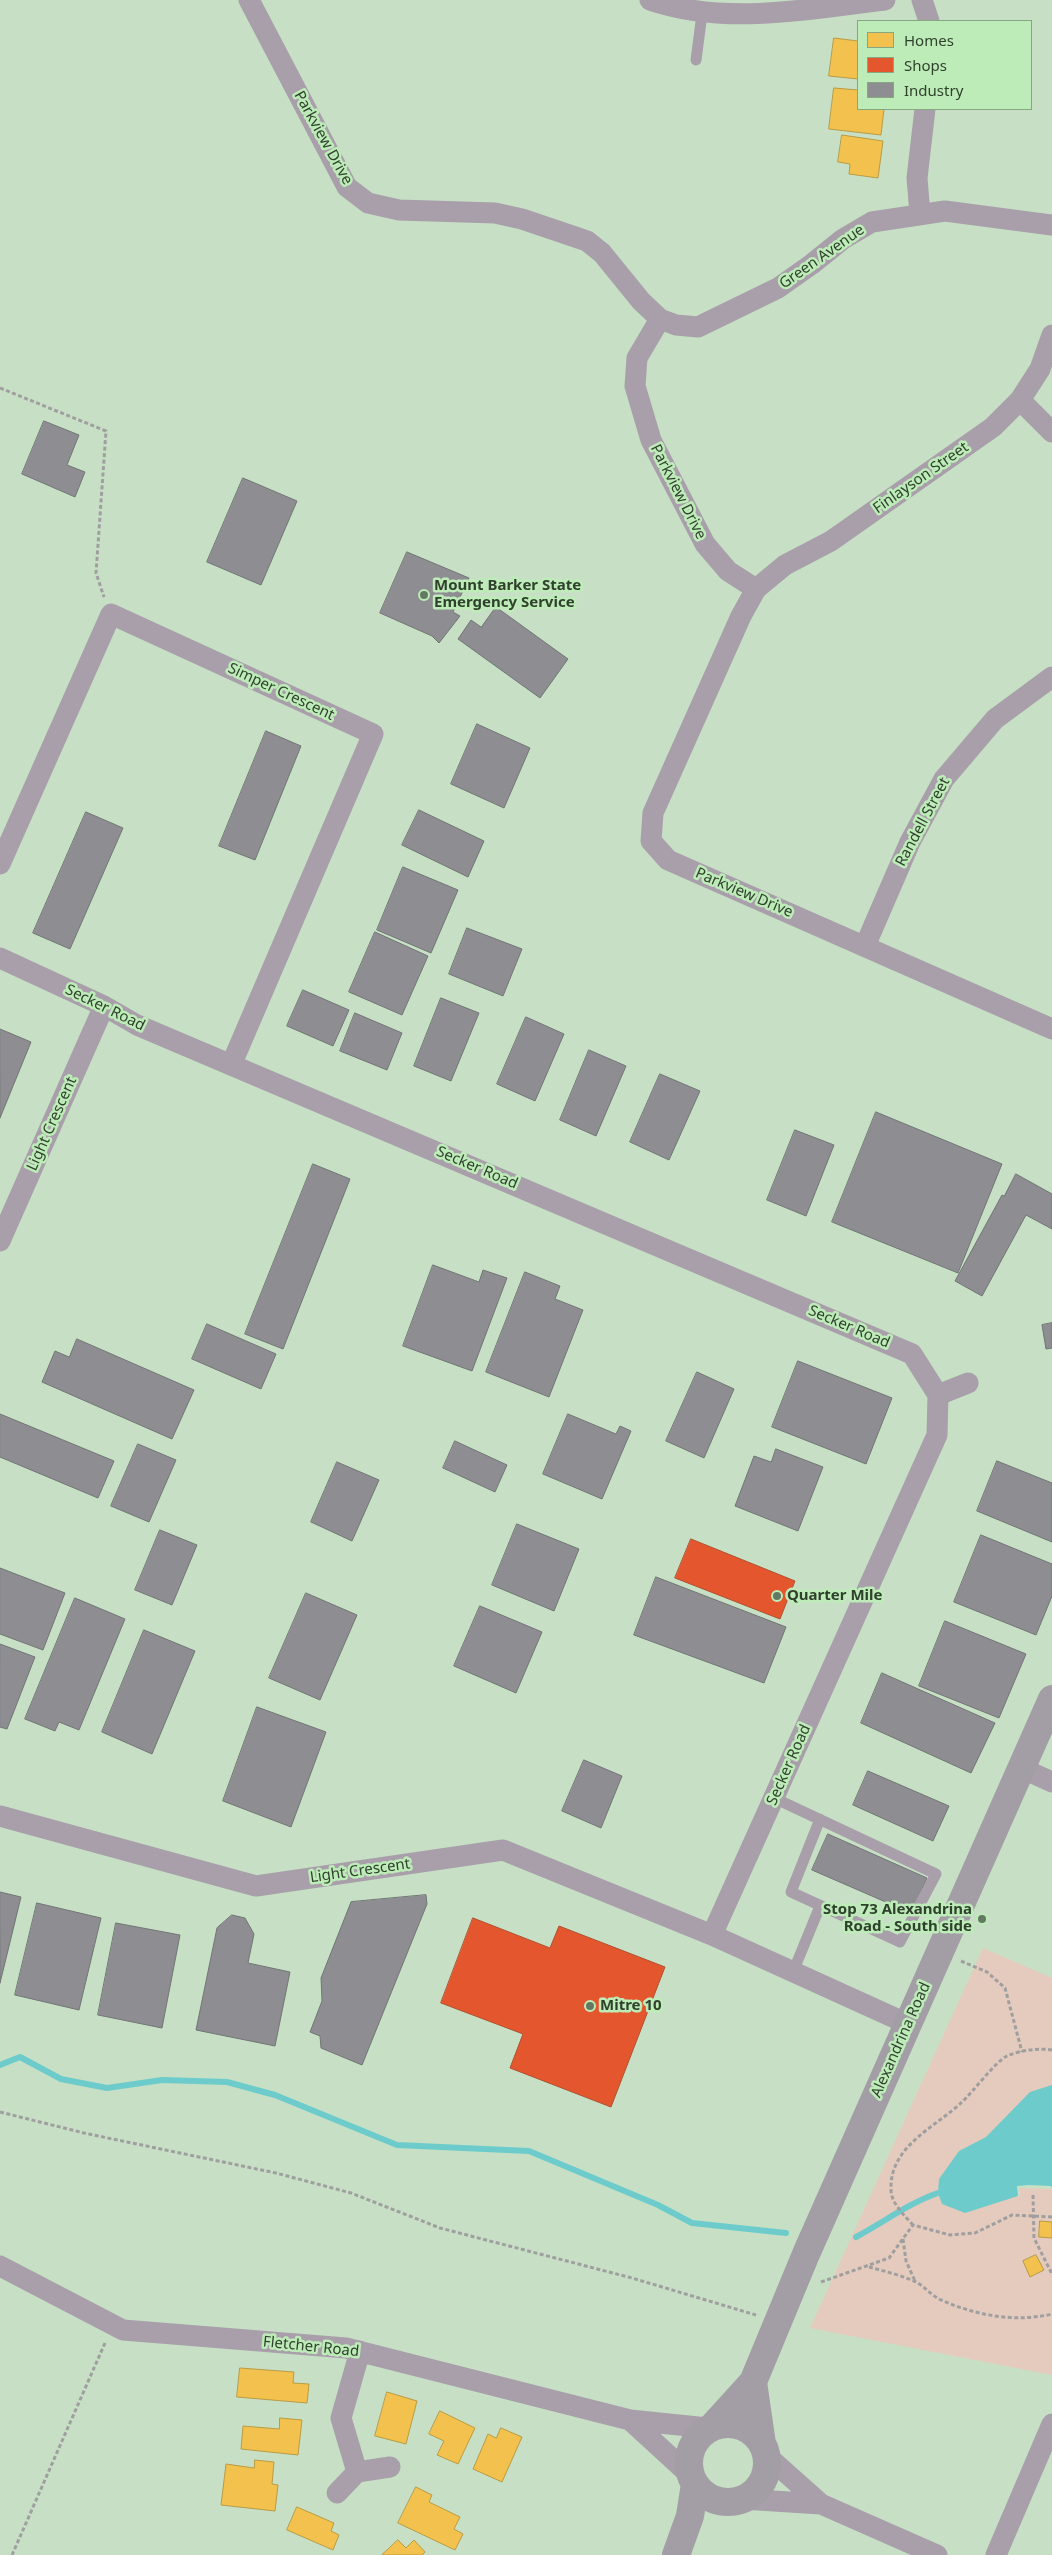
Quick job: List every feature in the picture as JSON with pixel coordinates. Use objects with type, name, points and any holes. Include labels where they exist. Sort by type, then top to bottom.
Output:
[{"type":"main road","name":"Alexandrina Road","points":[[711,2427],[753,2382],[806,2254],[1052,1698]]},
{"type":"main road","points":[[677,2555],[699,2524],[732,2500],[754,2492],[762,2481],[766,2468],[753,2382]]},
{"type":"main road","points":[[677,2555],[690,2516],[693,2480],[689,2454],[696,2440],[711,2427],[724,2423],[741,2426],[755,2435],[764,2450]]},
{"type":"main road","points":[[693,2480],[712,2499],[732,2500]]},
{"type":"street","name":"Parkview Drive","points":[[249,0],[347,187],[368,203],[399,210],[495,213],[522,218],[587,242],[602,253],[640,301],[660,319],[637,358],[635,386],[650,440],[705,544],[728,571],[756,589],[741,616],[654,813],[651,841],[668,860],[1052,1029]]},
{"type":"street","points":[[650,0],[702,14],[742,15],[885,0]]},
{"type":"street","points":[[922,0],[929,20]]},
{"type":"street","points":[[920,214],[917,178],[925,110]]},
{"type":"street","name":"Green Avenue","points":[[660,319],[676,326],[698,327],[778,288],[843,239],[872,222],[944,211],[1052,225]]},
{"type":"street","name":"Finlayson Street","points":[[756,589],[785,565],[831,541],[993,426],[1020,400],[1040,369],[1052,335]]},
{"type":"street","points":[[1020,400],[1052,432]]},
{"type":"street","points":[[0,864],[111,614]]},
{"type":"street","name":"Simper Crescent","points":[[111,614],[373,734],[232,1064]]},
{"type":"street","name":"Randell Street","points":[[865,946],[910,842],[944,779],[995,718],[1052,677]]},
{"type":"street","name":"Secker Road","points":[[0,958],[104,1006],[137,1024],[912,1354],[938,1395],[937,1435],[712,1935]]},
{"type":"street","name":"Light Crescent","points":[[0,1241],[104,1006]]},
{"type":"street","points":[[938,1395],[968,1383]]},
{"type":"street","points":[[1021,1768],[1052,1782]]},
{"type":"street","name":"Light Crescent","points":[[0,1816],[256,1886],[503,1850],[712,1935]]},
{"type":"street","points":[[712,1935],[908,2024]]},
{"type":"street","name":"Fletcher Road","points":[[0,2266],[123,2330],[346,2348],[630,2420],[711,2427]]},
{"type":"street","points":[[357,2472],[341,2418],[360,2351]]},
{"type":"street","name":"Fletcher Road","points":[[630,2420],[693,2480]]},
{"type":"street","points":[[996,2555],[1052,2424]]},
{"type":"street","points":[[764,2450],[820,2504],[937,2555]]},
{"type":"street","points":[[337,2493],[357,2472],[390,2467]]},
{"type":"street","points":[[732,2500],[820,2504]]},
{"type":"lane","points":[[696,60],[702,14]]},
{"type":"lane","points":[[774,1798],[820,1819],[936,1874],[900,1942],[791,1892],[820,1819]]},
{"type":"lane","points":[[793,1972],[820,1906]]},
{"type":"path","points":[[0,388],[106,431],[96,573],[111,614]]},
{"type":"path","points":[[940,1952],[987,1972],[1006,1988],[1022,2052]]},
{"type":"path","points":[[1052,2050],[1039,2048],[1006,2057],[962,2103],[914,2138],[893,2171],[890,2192],[896,2205],[913,2225],[950,2234],[975,2233],[1012,2215],[1052,2217]]},
{"type":"path","points":[[0,2112],[313,2183],[350,2193],[440,2228],[632,2278],[763,2316]]},
{"type":"path","points":[[1033,2195],[1035,2215],[1034,2238],[1052,2274]]},
{"type":"path","points":[[821,2282],[889,2258],[913,2225]]},
{"type":"path","points":[[903,2238],[906,2261],[915,2281]]},
{"type":"path","points":[[868,2266],[915,2281],[937,2298],[967,2310],[1001,2318],[1033,2319],[1052,2314]]},
{"type":"path","points":[[12,2555],[112,2325]]},
{"type":"shaded area","points":[[983,1948],[1052,1978],[1052,2375],[810,2328]]},
{"type":"water","points":[[1052,2085],[1052,2187],[1018,2186],[1018,2196],[965,2213],[942,2204],[938,2193],[939,2179],[959,2151],[986,2137],[1030,2092]]},
{"type":"pier","points":[[1017,2186],[1051,2186],[1052,2189],[1020,2188],[1020,2196],[1018,2196]]},
{"type":"building: Homes","points":[[834,38],[857,41],[857,79],[829,76]]},
{"type":"building: Homes","points":[[834,88],[857,90],[857,110],[884,110],[881,135],[829,129]]},
{"type":"building: Homes","points":[[842,135],[883,141],[878,178],[849,174],[850,164],[838,162]]},
{"type":"building: Homes","points":[[1040,2221],[1052,2222],[1052,2238],[1039,2237]]},
{"type":"building: Homes","points":[[1036,2255],[1044,2270],[1030,2277],[1023,2261]]},
{"type":"building: Homes","points":[[240,2368],[294,2372],[293,2383],[309,2384],[307,2403],[237,2397]]},
{"type":"building: Homes","points":[[387,2392],[417,2401],[406,2444],[375,2436]]},
{"type":"building: Homes","points":[[440,2411],[475,2428],[458,2464],[437,2455],[444,2441],[429,2434]]},
{"type":"building: Homes","points":[[280,2418],[302,2420],[298,2455],[241,2449],[243,2426],[279,2429]]},
{"type":"building: Homes","points":[[501,2428],[522,2437],[502,2482],[473,2469],[488,2434],[496,2438]]},
{"type":"building: Homes","points":[[255,2460],[274,2462],[272,2484],[278,2485],[275,2511],[221,2505],[226,2464],[254,2468]]},
{"type":"building: Homes","points":[[416,2487],[432,2495],[429,2502],[460,2517],[454,2529],[463,2534],[455,2550],[398,2523]]},
{"type":"building: Homes","points":[[297,2507],[334,2523],[331,2531],[339,2535],[333,2550],[287,2530]]},
{"type":"building: Homes","points":[[398,2540],[406,2548],[414,2540],[425,2552],[422,2555],[382,2555]]},
{"type":"building: Shops","points":[[691,1539],[795,1581],[780,1619],[675,1578]]},
{"type":"building: Shops","points":[[473,1918],[550,1948],[559,1926],[665,1967],[611,2107],[510,2068],[523,2034],[441,2003]]},
{"type":"building: Industry","points":[[44,421],[79,435],[67,465],[85,472],[75,497],[22,474]]},
{"type":"building: Industry","points":[[243,478],[297,501],[261,585],[207,562]]},
{"type":"building: Industry","name":"Mount Barker State Emergency Service","points":[[407,552],[469,578],[453,612],[460,616],[439,643],[432,636],[380,613]]},
{"type":"building: Industry","points":[[496,607],[568,659],[540,698],[458,639],[471,620],[481,627]]},
{"type":"building: Industry","points":[[477,724],[530,748],[504,808],[451,784]]},
{"type":"building: Industry","points":[[266,731],[301,746],[255,860],[219,846]]},
{"type":"building: Industry","points":[[419,810],[484,841],[468,877],[402,845]]},
{"type":"building: Industry","points":[[86,812],[123,828],[70,949],[33,933]]},
{"type":"building: Industry","points":[[403,867],[458,890],[431,953],[377,930]]},
{"type":"building: Industry","points":[[467,928],[522,949],[503,996],[449,974]]},
{"type":"building: Industry","points":[[375,932],[428,956],[402,1015],[349,992]]},
{"type":"building: Industry","points":[[303,990],[349,1010],[333,1046],[287,1026]]},
{"type":"building: Industry","points":[[441,998],[479,1013],[451,1081],[414,1066]]},
{"type":"building: Industry","points":[[355,1013],[402,1033],[387,1070],[340,1051]]},
{"type":"building: Industry","points":[[526,1017],[564,1034],[535,1101],[497,1084]]},
{"type":"building: Industry","points":[[0,1029],[31,1042],[0,1118]]},
{"type":"building: Industry","points":[[589,1050],[626,1066],[596,1136],[560,1120]]},
{"type":"building: Industry","points":[[660,1074],[700,1091],[669,1160],[630,1142]]},
{"type":"building: Industry","points":[[876,1112],[1002,1164],[958,1273],[832,1222]]},
{"type":"building: Industry","points":[[795,1130],[834,1145],[806,1216],[767,1200]]},
{"type":"building: Industry","points":[[313,1164],[350,1179],[283,1349],[245,1334]]},
{"type":"building: Industry","points":[[1016,1174],[1052,1194],[1052,1229],[1026,1215],[982,1296],[955,1281],[1002,1195],[1004,1196]]},
{"type":"building: Industry","points":[[433,1265],[479,1282],[483,1270],[507,1278],[472,1371],[403,1346]]},
{"type":"building: Industry","points":[[525,1272],[560,1286],[555,1299],[583,1310],[549,1397],[486,1372]]},
{"type":"building: Industry","points":[[1052,1323],[1052,1348],[1046,1349],[1042,1325]]},
{"type":"building: Industry","points":[[207,1324],[276,1354],[261,1389],[192,1359]]},
{"type":"building: Industry","points":[[77,1339],[194,1390],[172,1439],[42,1382],[55,1351],[69,1357]]},
{"type":"building: Industry","points":[[798,1361],[892,1398],[866,1464],[772,1427]]},
{"type":"building: Industry","points":[[697,1372],[734,1389],[704,1458],[666,1441]]},
{"type":"building: Industry","points":[[0,1414],[114,1461],[98,1498],[0,1457]]},
{"type":"building: Industry","points":[[568,1414],[616,1434],[620,1426],[631,1431],[602,1499],[543,1474]]},
{"type":"building: Industry","points":[[455,1441],[507,1465],[495,1492],[443,1468]]},
{"type":"building: Industry","points":[[138,1444],[176,1460],[149,1522],[111,1506]]},
{"type":"building: Industry","points":[[776,1449],[823,1467],[798,1531],[735,1506],[754,1456],[771,1462]]},
{"type":"building: Industry","points":[[997,1461],[1052,1483],[1052,1542],[977,1511]]},
{"type":"building: Industry","points":[[337,1462],[379,1480],[352,1541],[311,1522]]},
{"type":"building: Industry","points":[[517,1524],[579,1549],[554,1611],[492,1585]]},
{"type":"building: Industry","points":[[160,1530],[197,1545],[172,1605],[135,1590]]},
{"type":"building: Industry","points":[[981,1535],[1052,1564],[1052,1596],[1036,1635],[954,1602]]},
{"type":"building: Industry","points":[[0,1568],[65,1593],[43,1650],[0,1634]]},
{"type":"building: Industry","points":[[656,1577],[786,1627],[764,1683],[634,1635]]},
{"type":"building: Industry","points":[[306,1593],[357,1615],[320,1700],[269,1678]]},
{"type":"building: Industry","points":[[75,1598],[125,1619],[79,1730],[59,1722],[55,1731],[25,1719]]},
{"type":"building: Industry","points":[[480,1606],[542,1632],[516,1693],[454,1666]]},
{"type":"building: Industry","points":[[945,1621],[1026,1654],[999,1718],[919,1686]]},
{"type":"building: Industry","points":[[144,1630],[195,1651],[152,1754],[102,1732]]},
{"type":"building: Industry","points":[[0,1644],[35,1657],[7,1729],[0,1727]]},
{"type":"building: Industry","points":[[882,1673],[995,1723],[971,1773],[861,1723]]},
{"type":"building: Industry","points":[[257,1707],[326,1732],[291,1827],[223,1801]]},
{"type":"building: Industry","points":[[584,1760],[622,1776],[601,1828],[562,1811]]},
{"type":"building: Industry","points":[[868,1771],[949,1806],[933,1841],[853,1805]]},
{"type":"building: Industry","points":[[828,1834],[927,1878],[911,1913],[812,1870]]},
{"type":"building: Industry","points":[[0,1892],[21,1897],[0,1983]]},
{"type":"building: Industry","points":[[426,1895],[427,1904],[362,2065],[321,2048],[320,2036],[310,2032],[322,2001],[321,1978],[351,1902]]},
{"type":"building: Industry","points":[[37,1903],[101,1918],[79,2010],[15,1995]]},
{"type":"building: Industry","points":[[232,1915],[245,1918],[254,1934],[248,1963],[290,1972],[275,2046],[196,2030],[217,1928]]},
{"type":"building: Industry","points":[[116,1923],[180,1935],[162,2028],[98,2015]]},
{"type":"waterway","points":[[0,2065],[20,2057],[61,2079],[107,2088],[162,2080],[227,2082],[275,2095],[397,2145],[529,2151],[658,2205],[692,2223],[786,2233]]},
{"type":"waterway","points":[[856,2237],[907,2207],[938,2193]]},
{"type":"place","name":"Mount Barker State Emergency Service","points":[[424,595]]},
{"type":"place","name":"Quarter Mile","points":[[777,1596]]},
{"type":"place","name":"Stop 73 Alexandrina Road - South side","points":[[982,1919]]},
{"type":"place","name":"Mitre 10","points":[[590,2006]]}]
